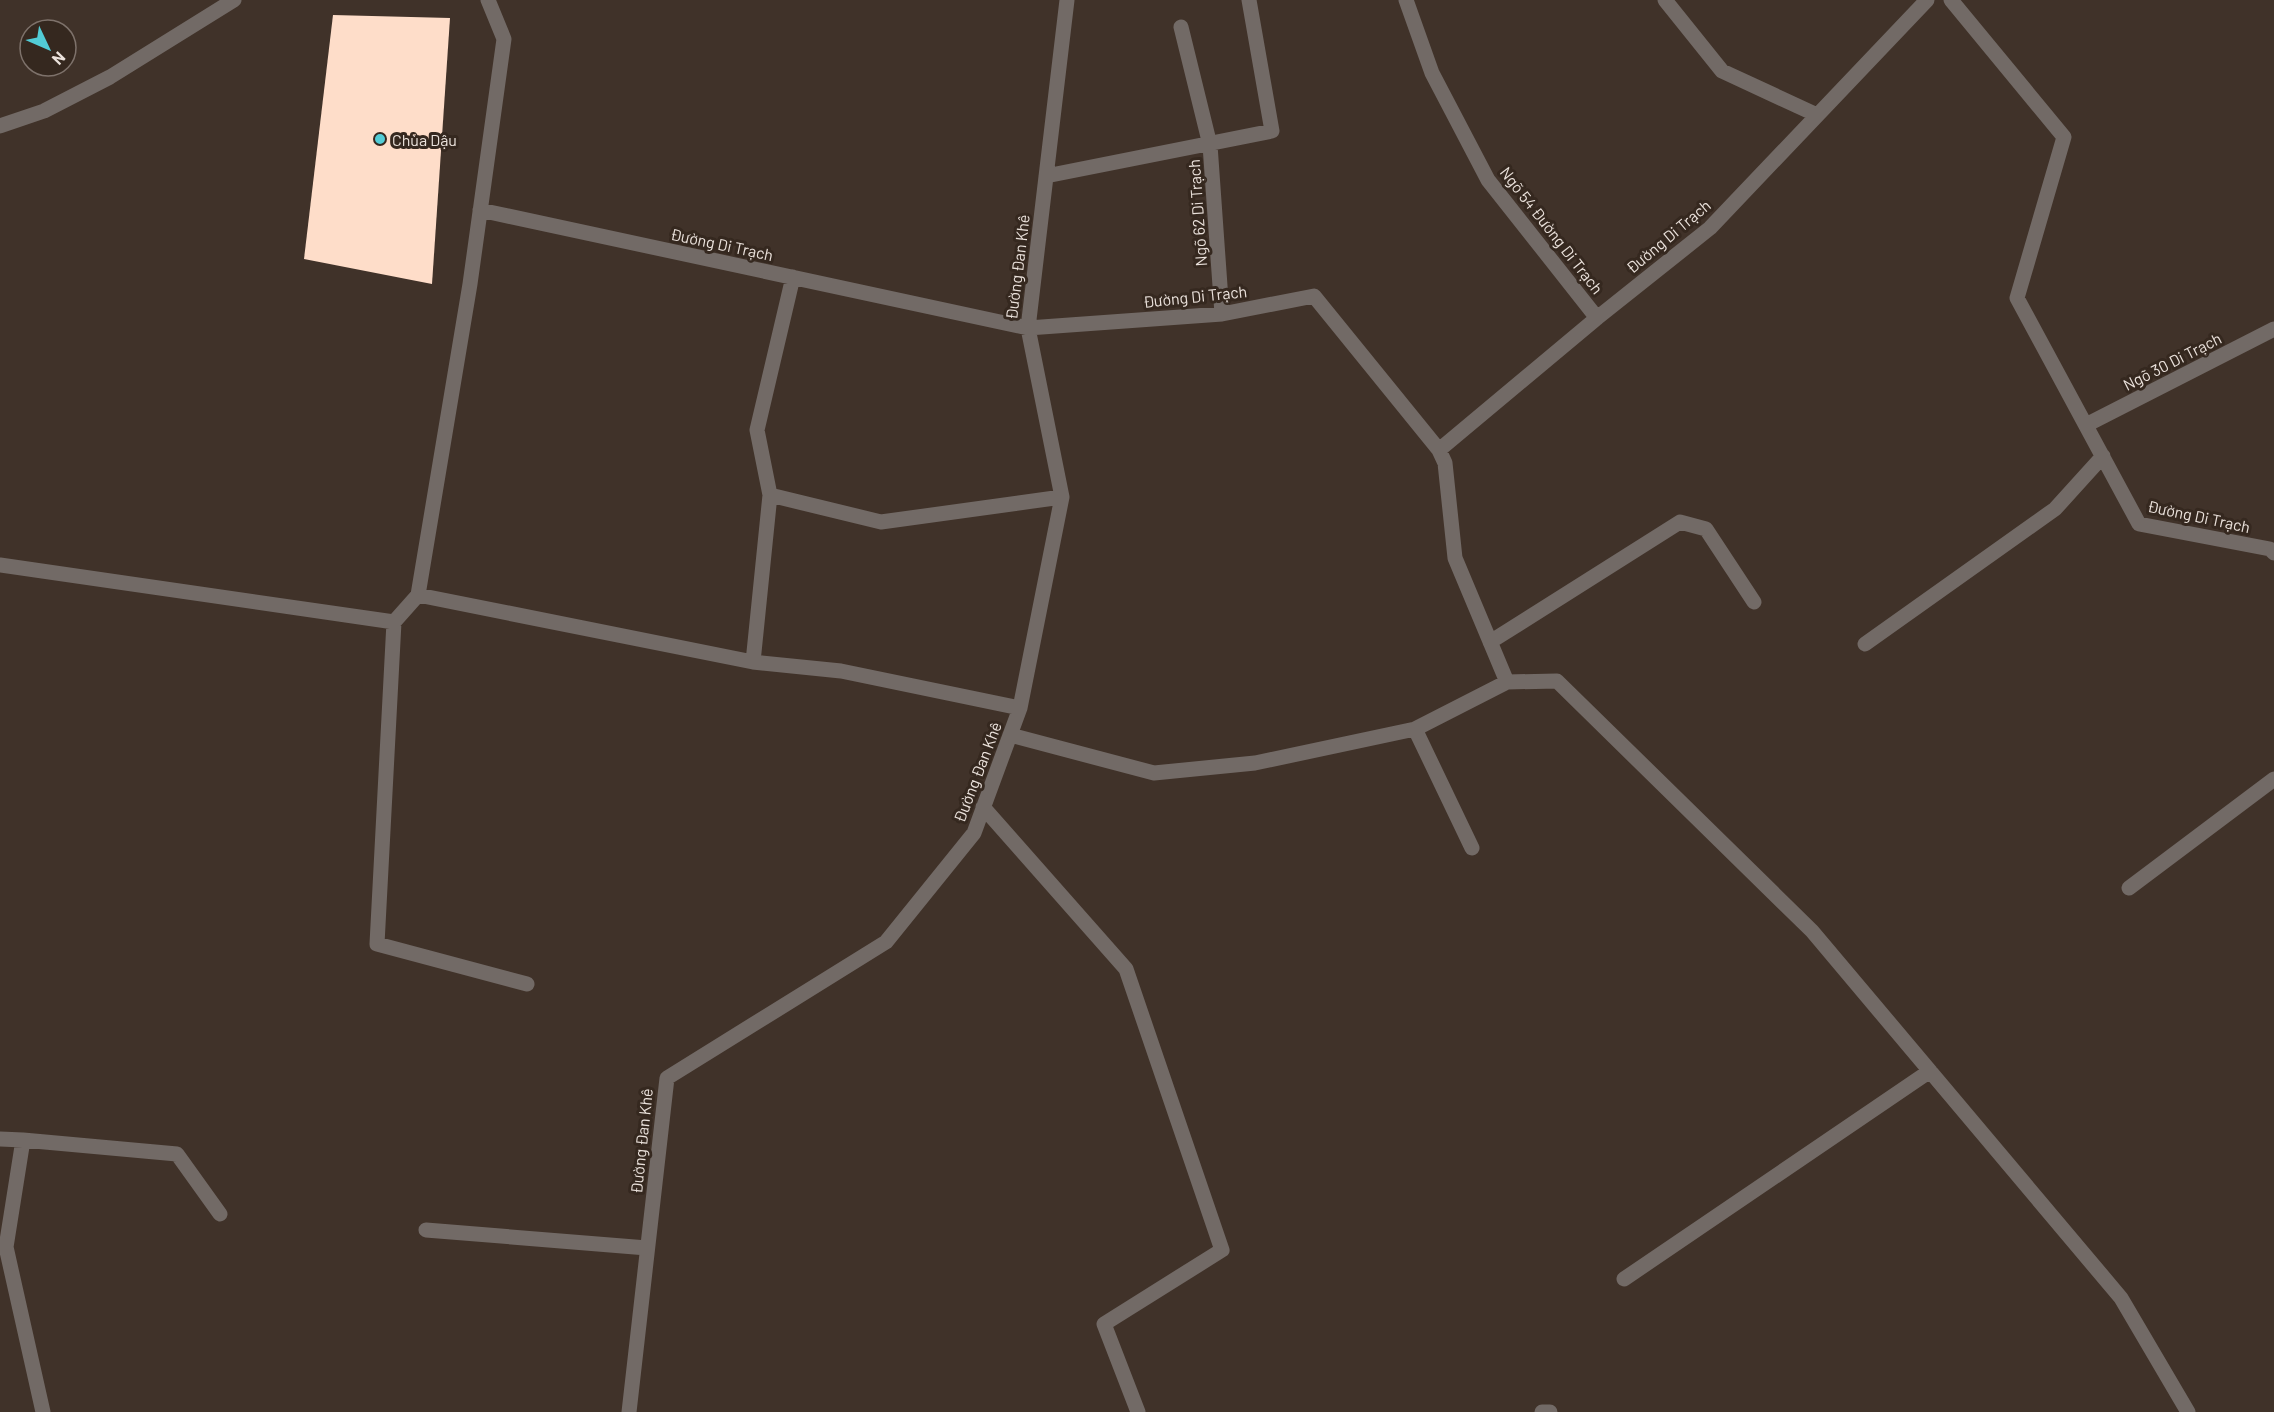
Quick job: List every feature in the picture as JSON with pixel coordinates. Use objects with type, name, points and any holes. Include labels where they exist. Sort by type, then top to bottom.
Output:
[{"type":"street","points":[[0,126],[44,111],[110,77],[234,0]]},
{"type":"street","points":[[488,0],[504,39],[480,210],[418,595],[394,622],[377,944],[527,984]]},
{"type":"street","name":"Đường Đan Khê","points":[[629,1412],[667,1078],[886,942],[974,833],[1020,708],[1062,497],[1028,328],[1067,0]]},
{"type":"street","points":[[1046,176],[1272,131],[1249,0]]},
{"type":"street","name":"Ngõ 54 Đường Di Trạch","points":[[1406,0],[1432,74],[1488,180],[1597,318]]},
{"type":"street","points":[[1665,0],[1722,71],[1817,115]]},
{"type":"street","name":"Đường Di Trạch","points":[[480,210],[1028,328],[1222,314],[1314,296],[1439,450],[1597,318],[1710,228],[1927,0]]},
{"type":"street","name":"Đường Di Trạch","points":[[1958,3],[2064,137],[2017,298],[2139,524],[2270,549],[2274,553]]},
{"type":"street","name":"Ngõ 62 Di Trạch","points":[[1181,27],[1210,145],[1222,314]]},
{"type":"street","points":[[753,662],[770,495],[757,430],[793,277]]},
{"type":"street","name":"Ngõ 30 Di Trạch","points":[[2086,425],[2274,329]]},
{"type":"street","points":[[1439,450],[1446,463],[1455,558],[1507,682]]},
{"type":"street","points":[[1865,644],[2055,509],[2103,456]]},
{"type":"street","points":[[770,495],[881,522],[1062,497]]},
{"type":"street","points":[[1490,642],[1680,522],[1706,529],[1754,602]]},
{"type":"street","points":[[0,565],[394,622]]},
{"type":"street","points":[[418,595],[753,662],[841,671],[1020,708]]},
{"type":"street","points":[[1010,735],[1154,773],[1255,763],[1415,729],[1507,682],[1557,681],[1812,931],[2121,1298],[2188,1412]]},
{"type":"street","points":[[1415,729],[1472,848]]},
{"type":"street","points":[[2129,888],[2274,779]]},
{"type":"street","points":[[983,807],[1125,969],[1222,1250],[1104,1324],[1138,1412]]},
{"type":"street","points":[[1624,1279],[1930,1071]]},
{"type":"street","points":[[0,1139],[177,1154],[220,1214]]},
{"type":"street","points":[[23,1140],[6,1247],[44,1412]]},
{"type":"street","points":[[426,1230],[647,1248]]},
{"type":"street","points":[[1542,1412],[1550,1412]]},
{"type":"building","name":"Chùa Dậu","points":[[333,15],[450,18],[432,284],[304,259]]},
{"type":"place","name":"Chùa Dậu","points":[[380,139]]}]
